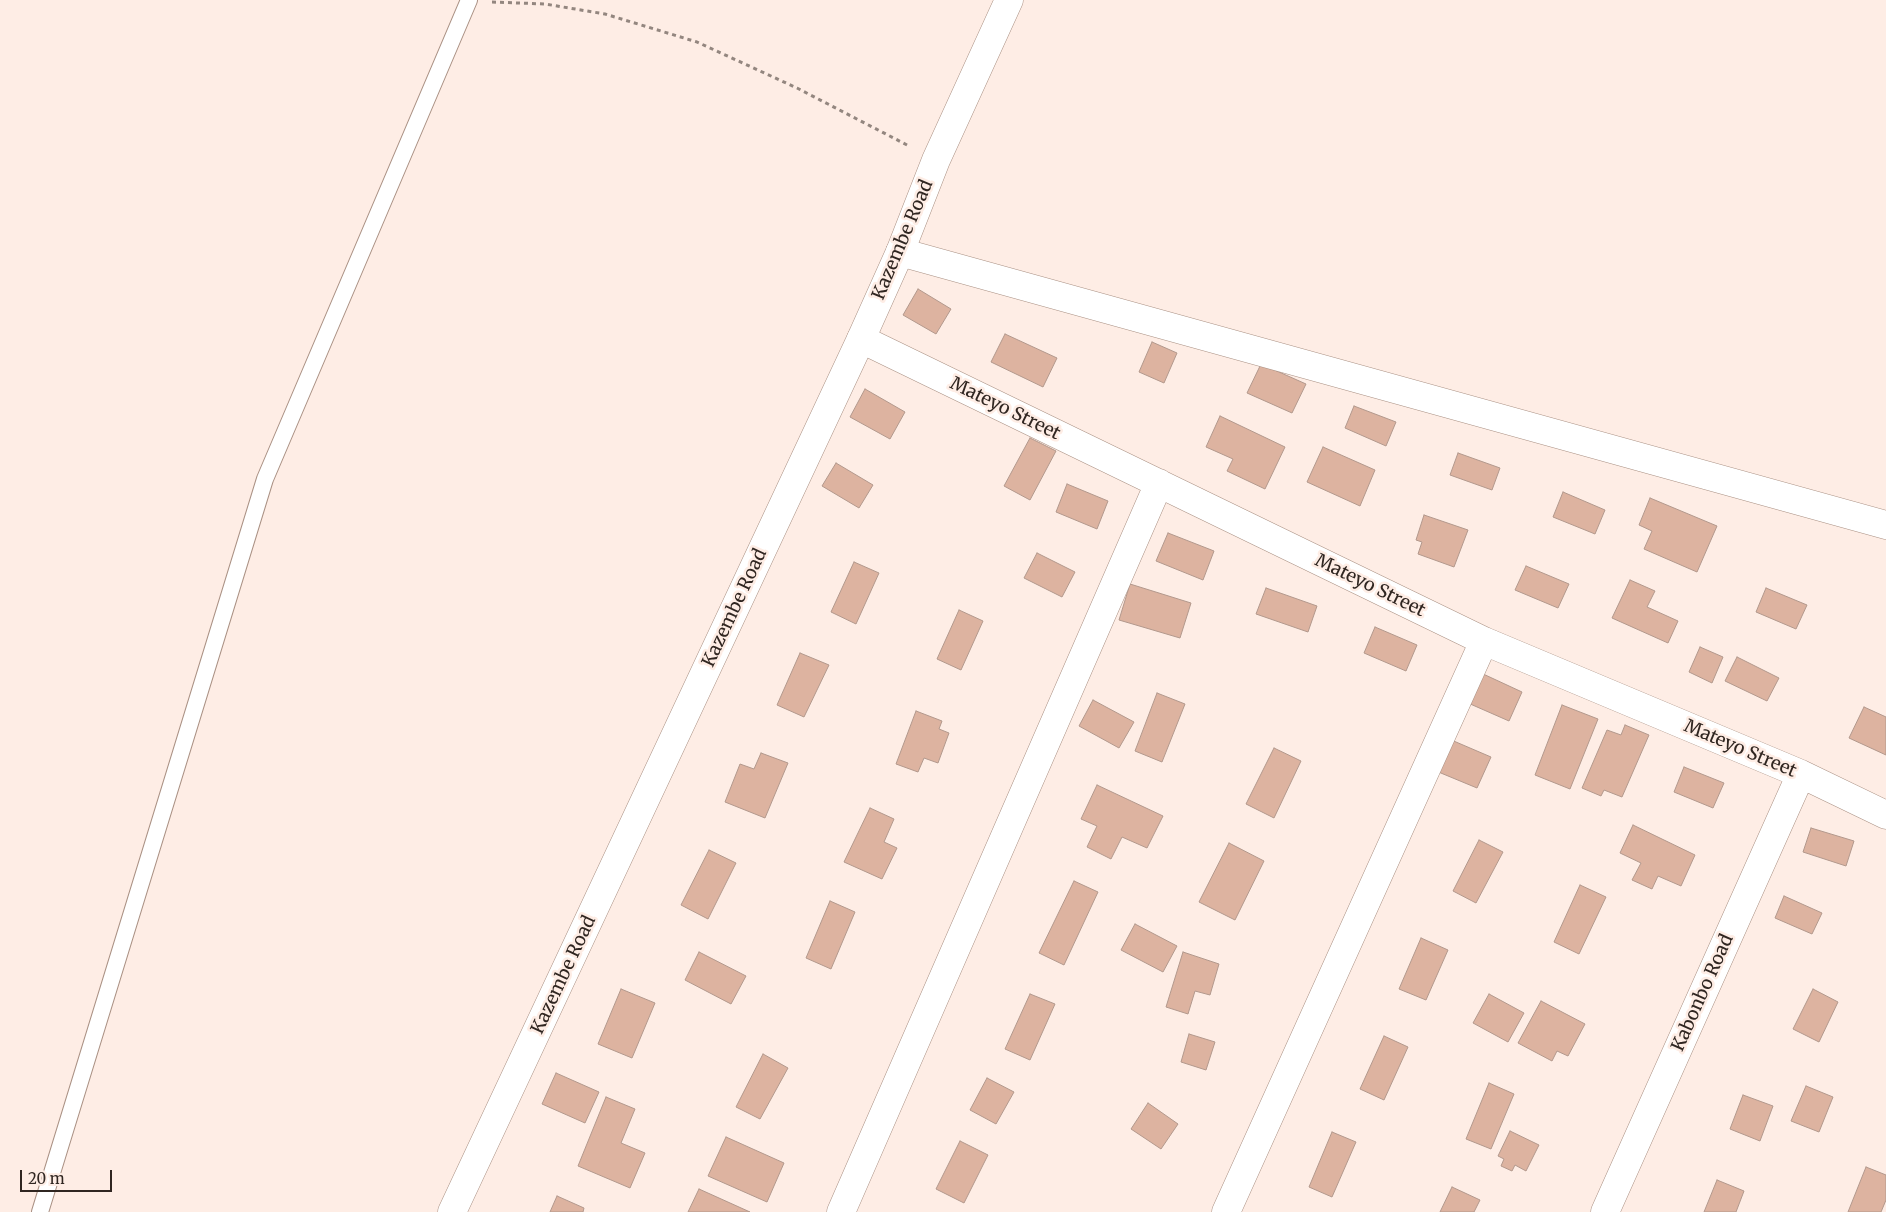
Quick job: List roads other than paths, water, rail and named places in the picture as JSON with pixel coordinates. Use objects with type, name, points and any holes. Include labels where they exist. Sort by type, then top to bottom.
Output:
[{"type":"street","name":"Kazembe Road","points":[[452,1212],[861,340],[900,252],[936,160],[1009,0]]},
{"type":"street","points":[[900,252],[1886,525]]},
{"type":"street","name":"Mateyo Street","points":[[861,340],[1484,641],[1801,774],[1886,815]]},
{"type":"street","points":[[841,1212],[1159,483]]},
{"type":"street","points":[[1226,1212],[1484,641]]},
{"type":"street","name":"Kabonbo Road","points":[[1605,1212],[1801,774]]},
{"type":"lane","points":[[40,1212],[266,478],[469,1]]}]
